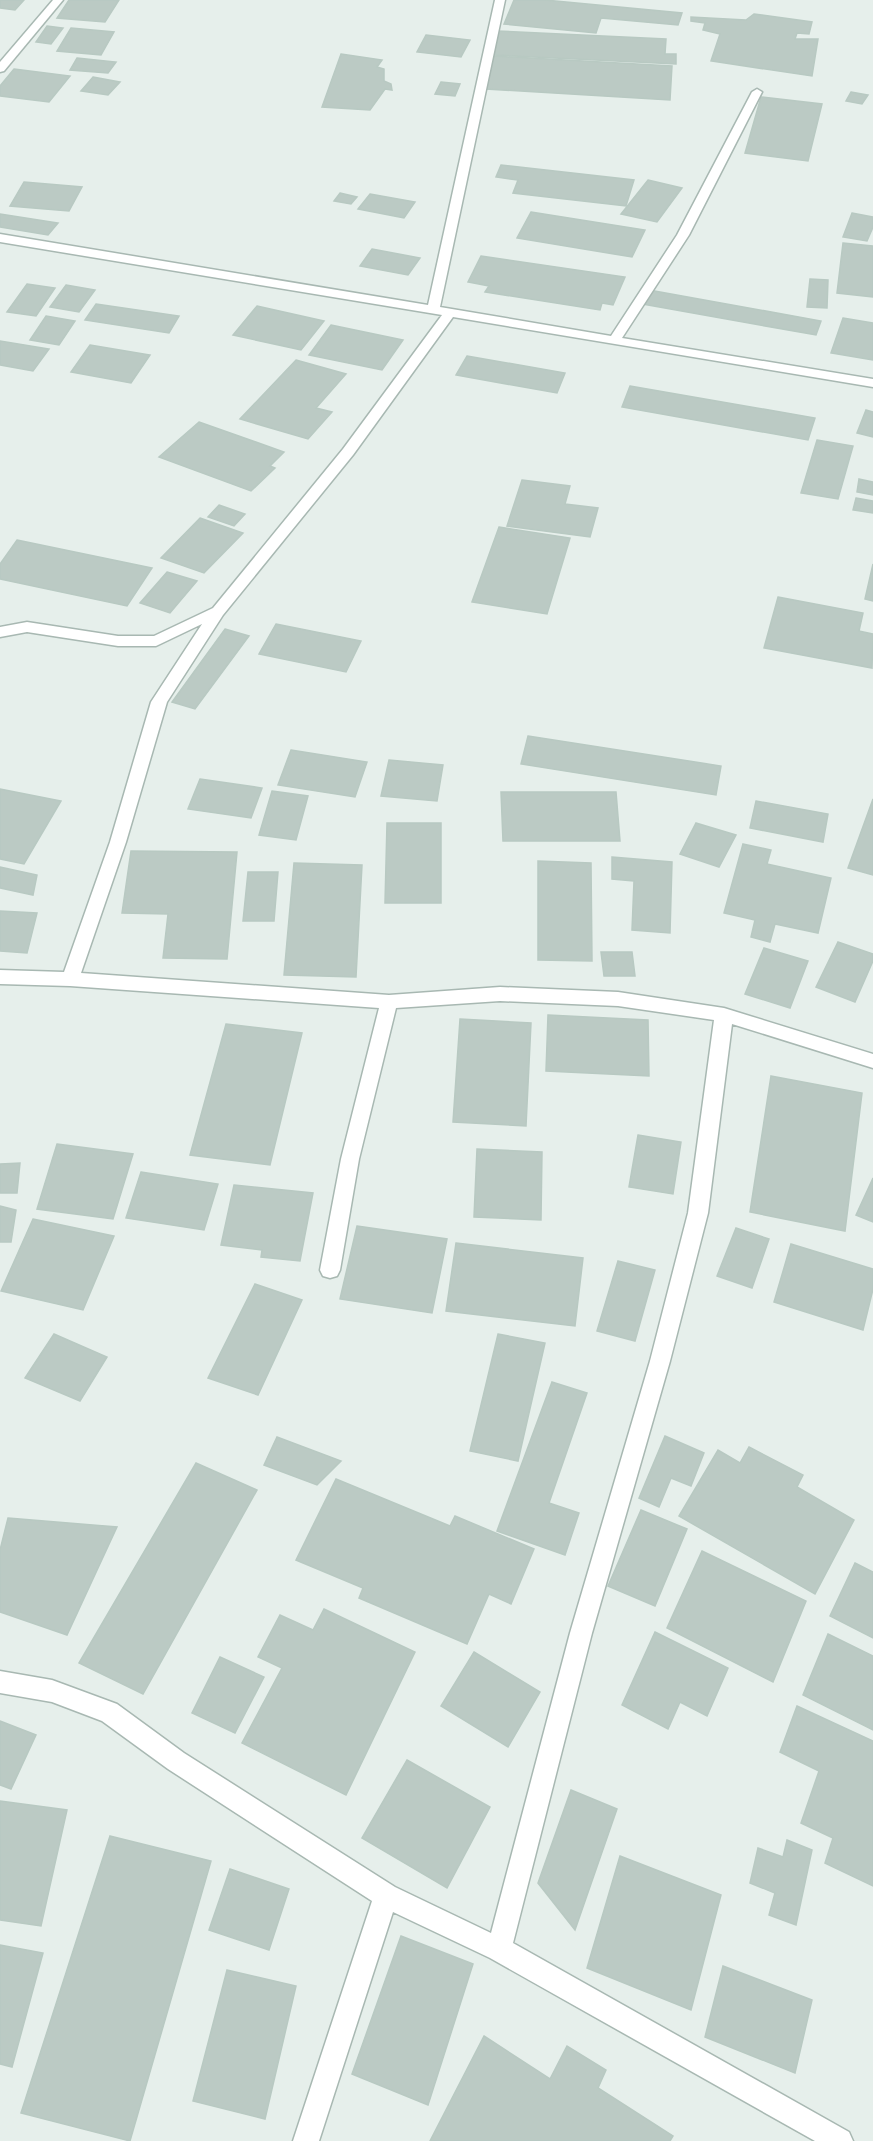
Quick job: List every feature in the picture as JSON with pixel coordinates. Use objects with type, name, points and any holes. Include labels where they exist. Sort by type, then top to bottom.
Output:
[{"type":"street","points":[[0,69],[58,0]]},
{"type":"street","points":[[433,310],[462,167],[500,0]]},
{"type":"street","points":[[614,340],[683,235],[757,92]]},
{"type":"street","points":[[0,238],[873,384]]},
{"type":"street","points":[[70,979],[118,842],[159,702],[218,612],[348,452],[450,313]]},
{"type":"street","points":[[0,632],[27,627],[118,641],[156,641],[218,612]]},
{"type":"street","points":[[0,977],[70,979],[389,1002],[500,994],[618,999],[724,1015],[873,1061]]},
{"type":"street","points":[[330,1270],[350,1159],[389,1002]]},
{"type":"street","points":[[499,1949],[581,1633],[660,1361],[698,1213],[724,1015]]},
{"type":"street","points":[[0,1682],[52,1691],[109,1712],[176,1761],[386,1896],[499,1949],[840,2141]]},
{"type":"street","points":[[306,2141],[386,1896]]},
{"type":"building","points":[[0,0],[24,0],[15,10],[0,8]]},
{"type":"building","points":[[69,0],[119,0],[105,22],[57,18]]},
{"type":"building","points":[[514,0],[545,0],[682,13],[678,25],[601,18],[596,33],[504,24]]},
{"type":"building","points":[[754,14],[812,22],[809,34],[797,33],[795,39],[818,39],[812,76],[711,61],[720,34],[703,30],[705,23],[691,21],[691,17],[746,20]]},
{"type":"building","points":[[47,26],[63,28],[51,44],[36,42]]},
{"type":"building","points":[[71,28],[114,32],[101,55],[57,51]]},
{"type":"building","points":[[497,31],[666,39],[665,54],[676,54],[676,64],[493,55]]},
{"type":"building","points":[[426,35],[470,40],[461,57],[417,52]]},
{"type":"building","points":[[341,54],[382,60],[377,67],[384,69],[384,81],[391,84],[392,90],[385,89],[370,110],[322,107]]},
{"type":"building","points":[[493,56],[672,66],[670,100],[486,89]]},
{"type":"building","points":[[77,58],[116,62],[108,73],[70,70]]},
{"type":"building","points":[[14,69],[70,76],[49,102],[0,96],[0,86]]},
{"type":"building","points":[[93,77],[120,82],[108,95],[81,91]]},
{"type":"building","points":[[441,82],[460,84],[455,96],[435,94]]},
{"type":"building","points":[[851,92],[868,95],[862,104],[846,101]]},
{"type":"building","points":[[761,97],[822,104],[808,161],[745,153]]},
{"type":"building","points":[[501,165],[634,180],[626,206],[513,193],[518,180],[496,177]]},
{"type":"building","points":[[648,180],[682,188],[657,222],[621,214]]},
{"type":"building","points":[[24,182],[82,187],[69,211],[10,206]]},
{"type":"building","points":[[340,193],[357,197],[351,204],[334,201]]},
{"type":"building","points":[[370,194],[415,202],[404,218],[358,209]]},
{"type":"building","points":[[531,212],[645,230],[632,257],[517,238]]},
{"type":"building","points":[[852,213],[873,217],[873,227],[867,241],[843,237]]},
{"type":"building","points":[[0,214],[58,223],[48,235],[0,227]]},
{"type":"building","points":[[843,243],[873,246],[873,297],[837,293]]},
{"type":"building","points":[[372,249],[420,258],[408,275],[360,266]]},
{"type":"building","points":[[481,256],[625,277],[613,305],[602,303],[600,310],[485,292],[489,286],[468,282]]},
{"type":"building","points":[[810,279],[828,280],[827,308],[807,307]]},
{"type":"building","points":[[27,284],[55,288],[36,316],[7,312]]},
{"type":"building","points":[[66,285],[95,290],[79,312],[50,307]]},
{"type":"building","points":[[649,290],[821,321],[816,335],[642,304]]},
{"type":"building","points":[[96,304],[179,316],[169,333],[85,320]]},
{"type":"building","points":[[257,306],[324,321],[301,350],[233,335]]},
{"type":"building","points":[[46,316],[75,321],[59,345],[30,340]]},
{"type":"building","points":[[843,318],[873,323],[873,360],[831,353]]},
{"type":"building","points":[[331,325],[403,340],[382,370],[309,355]]},
{"type":"building","points":[[0,341],[49,349],[33,371],[0,365]]},
{"type":"building","points":[[90,345],[150,355],[131,383],[71,372]]},
{"type":"building","points":[[467,356],[565,373],[557,393],[456,375]]},
{"type":"building","points":[[296,360],[346,374],[316,408],[332,412],[308,439],[240,419]]},
{"type":"building","points":[[630,386],[815,418],[808,440],[622,407]]},
{"type":"building","points":[[866,410],[873,412],[873,437],[857,433]]},
{"type":"building","points":[[199,422],[284,452],[270,466],[275,468],[251,491],[159,457]]},
{"type":"building","points":[[817,440],[853,446],[838,499],[801,493]]},
{"type":"building","points":[[859,479],[873,482],[873,495],[857,492]]},
{"type":"building","points":[[522,480],[570,486],[565,504],[598,508],[590,537],[507,526]]},
{"type":"building","points":[[856,498],[873,501],[873,513],[853,510]]},
{"type":"building","points":[[219,505],[245,514],[234,526],[208,517]]},
{"type":"building","points":[[200,518],[243,533],[204,573],[161,558]]},
{"type":"building","points":[[499,527],[570,538],[547,614],[472,602]]},
{"type":"building","points":[[17,540],[152,568],[127,606],[0,579],[0,564]]},
{"type":"building","points":[[873,564],[873,601],[865,599]]},
{"type":"building","points":[[167,572],[197,581],[170,613],[140,603]]},
{"type":"building","points":[[778,597],[863,613],[859,631],[873,634],[872,668],[764,648]]},
{"type":"building","points":[[276,624],[361,641],[346,672],[259,654]]},
{"type":"building","points":[[225,629],[249,636],[195,709],[172,702]]},
{"type":"building","points":[[528,736],[721,766],[716,795],[521,764]]},
{"type":"building","points":[[291,750],[367,762],[355,797],[278,785]]},
{"type":"building","points":[[389,760],[443,765],[437,801],[381,796]]},
{"type":"building","points":[[200,779],[262,788],[251,818],[188,809]]},
{"type":"building","points":[[0,789],[61,801],[24,864],[0,859]]},
{"type":"building","points":[[272,791],[308,796],[296,840],[259,835]]},
{"type":"building","points":[[501,792],[616,792],[620,841],[503,841]]},
{"type":"building","points":[[873,799],[873,875],[848,868]]},
{"type":"building","points":[[756,801],[828,814],[823,842],[750,828]]},
{"type":"building","points":[[387,823],[441,823],[441,903],[385,903]]},
{"type":"building","points":[[696,823],[736,835],[719,867],[680,854]]},
{"type":"building","points":[[743,844],[771,850],[767,864],[831,878],[818,933],[775,924],[770,942],[751,937],[755,920],[724,913]]},
{"type":"building","points":[[131,851],[237,852],[227,959],[163,958],[168,914],[122,913]]},
{"type":"building","points":[[612,857],[672,862],[670,933],[632,930],[634,881],[612,879]]},
{"type":"building","points":[[538,861],[591,863],[592,961],[538,960]]},
{"type":"building","points":[[294,863],[362,865],[356,977],[284,975]]},
{"type":"building","points":[[0,867],[37,875],[33,895],[0,888]]},
{"type":"building","points":[[248,872],[278,872],[274,921],[243,921]]},
{"type":"building","points":[[0,911],[37,913],[27,953],[0,951]]},
{"type":"building","points":[[838,942],[873,954],[873,961],[855,1002],[816,987]]},
{"type":"building","points":[[764,948],[808,961],[790,1008],[745,994]]},
{"type":"building","points":[[601,952],[632,952],[635,976],[604,976]]},
{"type":"building","points":[[548,1015],[648,1020],[649,1076],[546,1071]]},
{"type":"building","points":[[460,1019],[531,1023],[526,1126],[453,1122]]},
{"type":"building","points":[[226,1024],[302,1033],[270,1165],[190,1155]]},
{"type":"building","points":[[771,1076],[862,1093],[845,1231],[750,1212]]},
{"type":"building","points":[[638,1135],[681,1142],[673,1194],[629,1187]]},
{"type":"building","points":[[57,1144],[133,1154],[113,1219],[37,1209]]},
{"type":"building","points":[[477,1149],[542,1152],[541,1220],[474,1217]]},
{"type":"building","points":[[20,1163],[17,1193],[0,1193],[0,1164]]},
{"type":"building","points":[[141,1172],[218,1184],[204,1230],[126,1218]]},
{"type":"building","points":[[873,1178],[873,1222],[856,1215]]},
{"type":"building","points":[[234,1185],[313,1193],[300,1261],[261,1257],[262,1250],[221,1245]]},
{"type":"building","points":[[0,1206],[16,1210],[11,1242],[0,1242]]},
{"type":"building","points":[[33,1219],[114,1236],[83,1310],[1,1291]]},
{"type":"building","points":[[357,1226],[447,1239],[432,1313],[340,1299]]},
{"type":"building","points":[[736,1228],[769,1239],[752,1288],[717,1276]]},
{"type":"building","points":[[456,1243],[583,1258],[575,1326],[446,1311]]},
{"type":"building","points":[[791,1244],[873,1269],[873,1289],[863,1330],[774,1302]]},
{"type":"building","points":[[618,1261],[655,1270],[635,1341],[597,1331]]},
{"type":"building","points":[[255,1284],[302,1300],[258,1395],[208,1378]]},
{"type":"building","points":[[54,1334],[107,1357],[80,1401],[25,1378]]},
{"type":"building","points":[[498,1334],[545,1343],[518,1461],[470,1451]]},
{"type":"building","points":[[552,1382],[587,1393],[549,1503],[579,1513],[565,1555],[497,1531]]},
{"type":"building","points":[[665,1436],[704,1453],[691,1486],[671,1478],[659,1507],[639,1498]]},
{"type":"building","points":[[277,1437],[341,1461],[317,1485],[264,1465]]},
{"type":"building","points":[[749,1447],[803,1475],[797,1487],[854,1520],[815,1594],[679,1516],[718,1450],[740,1463]]},
{"type":"building","points":[[196,1463],[257,1490],[143,1694],[79,1663]]},
{"type":"building","points":[[336,1479],[450,1526],[455,1516],[534,1549],[511,1604],[489,1594],[467,1644],[359,1598],[363,1588],[296,1560]]},
{"type":"building","points":[[641,1510],[687,1529],[655,1606],[608,1586]]},
{"type":"building","points":[[8,1518],[117,1527],[67,1635],[0,1612],[0,1550]]},
{"type":"building","points":[[702,1551],[806,1601],[773,1682],[667,1628]]},
{"type":"building","points":[[855,1563],[873,1572],[873,1638],[830,1616]]},
{"type":"building","points":[[324,1609],[415,1652],[346,1795],[242,1743],[282,1668],[258,1657],[280,1615],[313,1630]]},
{"type":"building","points":[[655,1632],[728,1668],[707,1716],[680,1702],[668,1729],[622,1705]]},
{"type":"building","points":[[828,1634],[873,1656],[873,1730],[803,1695]]},
{"type":"building","points":[[474,1652],[540,1692],[508,1747],[441,1706]]},
{"type":"building","points":[[220,1657],[264,1677],[235,1733],[192,1713]]},
{"type":"building","points":[[797,1706],[873,1741],[873,1886],[825,1863],[833,1838],[801,1823],[819,1771],[780,1752]]},
{"type":"building","points":[[0,1721],[36,1735],[11,1789],[0,1785]]},
{"type":"building","points":[[407,1760],[490,1807],[447,1888],[362,1838]]},
{"type":"building","points":[[571,1790],[617,1809],[575,1930],[538,1883]]},
{"type":"building","points":[[0,1801],[67,1810],[41,1926],[0,1920]]},
{"type":"building","points":[[110,1836],[211,1861],[130,2141],[21,2113]]},
{"type":"building","points":[[787,1840],[812,1850],[796,1925],[769,1915],[775,1893],[750,1883],[758,1848],[783,1857]]},
{"type":"building","points":[[620,1856],[721,1895],[691,2010],[587,1968]]},
{"type":"building","points":[[230,1869],[289,1889],[269,1950],[209,1930]]},
{"type":"building","points":[[401,1936],[473,1964],[428,2105],[352,2074]]},
{"type":"building","points":[[0,1945],[43,1953],[12,2067],[0,2064]]},
{"type":"building","points":[[723,1966],[812,2000],[795,2073],[705,2037]]},
{"type":"building","points":[[227,1970],[296,1986],[265,2119],[193,2101]]},
{"type":"building","points":[[484,2036],[550,2079],[567,2046],[606,2070],[598,2088],[673,2136],[670,2141],[430,2141]]}]
